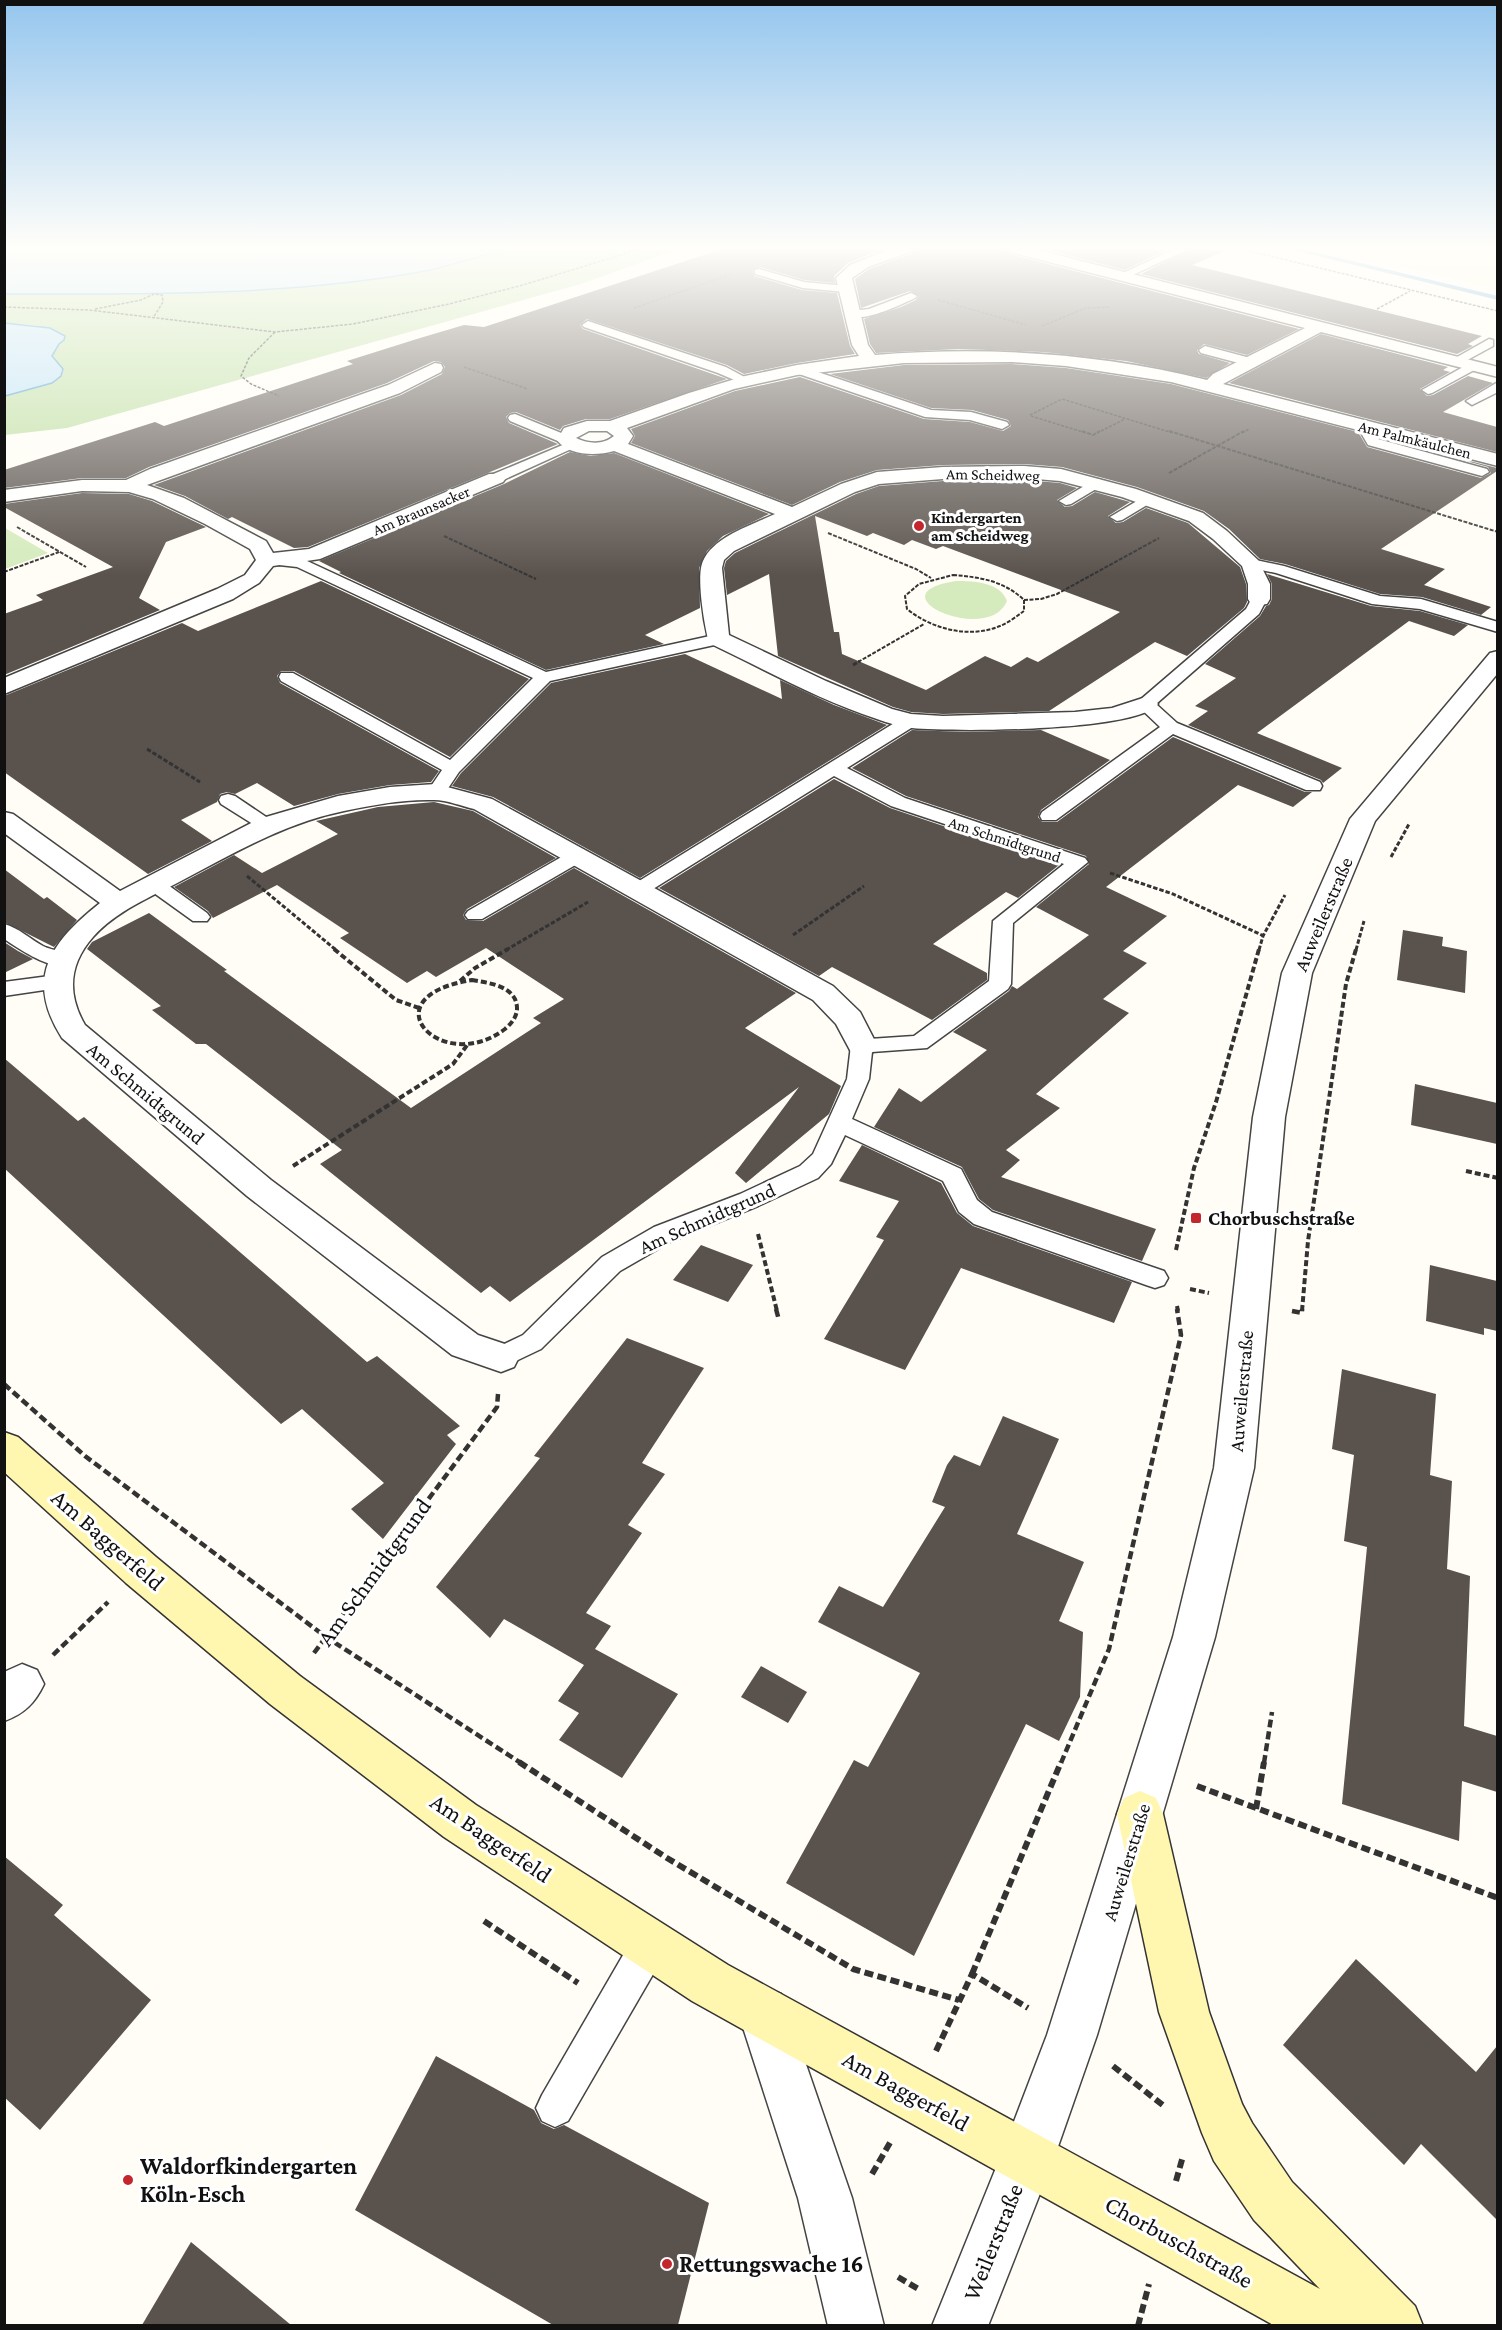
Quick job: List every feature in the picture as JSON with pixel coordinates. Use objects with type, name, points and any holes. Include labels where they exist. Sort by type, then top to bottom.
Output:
[{"type":"main road","name":"Am Baggerfeld","points":[[4,1448],[141,1570],[285,1690],[460,1821],[710,1983],[1027,2158]]},
{"type":"main road","points":[[1147,1792],[1184,2012],[1220,2115],[1233,2142],[1273,2201],[1395,2325]]},
{"type":"main road","name":"Chorbuschstraße","points":[[1027,2158],[1332,2325]]},
{"type":"street","points":[[870,358],[872,361]]},
{"type":"street","name":"Am Palmkäulchen","points":[[570,442],[594,448],[613,436],[699,394],[746,381],[800,370],[872,361],[945,358]]},
{"type":"street","name":"Am Palmkäulchen","points":[[975,358],[1050,362],[1136,371],[1211,386],[1497,460]]},
{"type":"street","points":[[1211,386],[1219,378],[1258,358]]},
{"type":"street","points":[[1443,358],[1497,372]]},
{"type":"street","points":[[128,486],[158,473],[394,389],[435,368]]},
{"type":"street","points":[[613,436],[789,515]]},
{"type":"street","name":"Am Scheidweg","points":[[719,639],[715,627],[712,562],[721,551],[737,540],[789,515],[848,488],[877,478],[904,475],[1024,472],[1061,475],[1096,483],[1196,517],[1220,535],[1251,564]]},
{"type":"street","name":"Am Braunsacker","points":[[266,560],[313,555],[496,478]]},
{"type":"street","points":[[4,687],[225,594],[252,579],[266,560],[259,545],[151,491],[128,486],[84,487],[10,496]]},
{"type":"street","points":[[1251,564],[1259,584],[1259,599]]},
{"type":"street","points":[[719,639],[818,686],[884,714],[910,721],[943,723],[1075,719],[1116,715],[1146,704]]},
{"type":"street","name":"Auweilerstraße","points":[[1027,2158],[1072,2035],[1194,1637],[1234,1468],[1269,1117],[1297,973],[1363,819],[1497,658]]},
{"type":"street","points":[[60,971],[83,931],[118,903],[217,850],[268,825],[338,804],[390,795],[444,780],[483,804],[824,993],[849,1019],[862,1045]]},
{"type":"street","points":[[4,820],[118,903]]},
{"type":"street","name":"Am Schmidtgrund","points":[[60,971],[62,1011],[73,1030],[259,1188],[465,1345],[501,1358]]},
{"type":"street","points":[[763,2012],[825,2198],[856,2325]]},
{"type":"street","name":"Weilerstraße","points":[[960,2325],[1027,2158]]},
{"type":"lane","points":[[685,358],[746,381]]},
{"type":"lane","points":[[1234,358],[1250,362]]},
{"type":"lane","points":[[1456,361],[1462,358]]},
{"type":"lane","points":[[1428,390],[1472,366]]},
{"type":"lane","points":[[800,370],[930,414],[971,416],[1002,425]]},
{"type":"lane","points":[[1472,401],[1497,386]]},
{"type":"lane","points":[[515,418],[570,442]]},
{"type":"lane","points":[[1364,426],[1373,442],[1482,472]]},
{"type":"lane","name":"Am Braunsacker","points":[[496,478],[570,442]]},
{"type":"lane","points":[[1066,501],[1096,483]]},
{"type":"lane","points":[[1117,517],[1138,496]]},
{"type":"lane","points":[[266,560],[300,563],[544,677]]},
{"type":"lane","points":[[1251,564],[1279,569],[1378,601],[1421,604],[1497,627]]},
{"type":"lane","points":[[1259,599],[1254,610],[1146,704],[1171,727],[1313,786]]},
{"type":"lane","points":[[287,677],[444,780],[544,677],[719,639]]},
{"type":"lane","points":[[631,886],[834,769],[910,721]]},
{"type":"lane","points":[[1049,816],[1171,727]]},
{"type":"lane","name":"Am Schmidtgrund","points":[[834,769],[907,806],[1078,862]]},
{"type":"lane","points":[[228,800],[268,825]]},
{"type":"lane","points":[[475,915],[577,856]]},
{"type":"lane","name":"Am Schmidtgrund","points":[[501,1358],[532,1342],[610,1264],[663,1234],[749,1200],[809,1172],[823,1158],[840,1123],[858,1079],[862,1045],[919,1043],[1000,984],[1003,921],[1078,862]]},
{"type":"lane","points":[[154,884],[200,917]]},
{"type":"lane","points":[[4,930],[38,952],[60,971]]},
{"type":"lane","points":[[4,989],[60,971]]},
{"type":"lane","points":[[840,1123],[952,1175],[968,1206],[984,1218],[1165,1281]]},
{"type":"lane","points":[[555,2108],[650,1944]]},
{"type":"path","points":[[250,358],[241,368],[241,376],[256,386]]},
{"type":"path","points":[[1002,425],[1011,424],[1062,399],[1497,532]]},
{"type":"path","points":[[1138,496],[1217,446],[1290,407]]},
{"type":"path","points":[[1029,415],[1093,435],[1125,419]]},
{"type":"path","points":[[10,496],[10,524],[86,567]]},
{"type":"path","points":[[789,515],[932,578]]},
{"type":"path","points":[[402,517],[536,579]]},
{"type":"path","points":[[1024,600],[1041,599],[1057,594],[1196,517]]},
{"type":"path","points":[[4,572],[59,552]]},
{"type":"path","points":[[953,575],[976,576],[998,582],[1015,590],[1024,600],[1024,611],[1014,622],[996,629],[972,632],[925,623],[912,616],[905,608],[903,599],[912,587],[932,578],[953,575]]},
{"type":"path","points":[[818,686],[925,623]]},
{"type":"path","points":[[147,749],[228,800]]},
{"type":"path","points":[[1385,867],[1414,815]]},
{"type":"path","points":[[217,850],[396,1000],[419,1008]]},
{"type":"path","name":"Am Schmidtgrund","points":[[1078,862],[1173,894],[1263,936],[1306,953]]},
{"type":"path","points":[[459,982],[475,968],[631,886]]},
{"type":"path","points":[[760,957],[864,886]]},
{"type":"path","points":[[972,1974],[1109,1649],[1181,1335],[1165,1281],[1194,1168],[1216,1102],[1263,936],[1286,894]]},
{"type":"path","points":[[1165,1281],[1302,1313],[1308,1241],[1346,984],[1365,920]]},
{"type":"path","points":[[459,982],[488,982],[506,989],[515,998],[518,1009],[507,1029],[493,1037],[468,1043],[450,1043],[432,1036],[422,1028],[418,1017],[419,1008],[427,997],[443,986],[459,982]]},
{"type":"path","points":[[259,1188],[453,1064],[468,1043]]},
{"type":"path","points":[[1466,1171],[1497,1178]]},
{"type":"path","points":[[749,1200],[779,1320]]},
{"type":"path","name":"Am Schmidtgrund","points":[[285,1690],[497,1407],[501,1358]]},
{"type":"path","points":[[4,1384],[85,1456],[326,1637],[667,1858],[853,1969],[959,2000]]},
{"type":"path","points":[[13,1693],[141,1570]]},
{"type":"path","points":[[1256,1809],[1272,1712]]},
{"type":"path","points":[[1147,1792],[1256,1809],[1497,1898]]},
{"type":"path","points":[[484,1921],[614,2006]]},
{"type":"green space","points":[[53,358],[318,358],[67,428],[5,435],[4,396],[52,383],[55,361]]},
{"type":"green space","points":[[5,528],[48,553],[5,569]]},
{"type":"green space","points":[[956,581],[978,582],[993,586],[1004,595],[1007,601],[996,614],[979,619],[960,618],[942,613],[930,605],[925,596],[933,587]]},
{"type":"water","points":[[4,358],[53,358],[63,369],[61,376],[52,383],[5,396]]},
{"type":"building","points":[[357,358],[666,358],[727,379],[610,419],[586,419],[563,426],[560,430],[516,412],[510,413],[506,417],[509,423],[558,444],[308,547],[294,548],[232,517],[228,519],[185,496],[154,485],[401,395],[442,374],[445,367],[441,362],[434,361],[387,383],[149,467],[126,478],[82,478],[4,488],[4,470],[155,422],[164,426],[353,364],[347,361]]},
{"type":"building","points":[[705,358],[831,358],[744,374]]},
{"type":"building","points":[[1096,358],[1212,358],[1230,363],[1206,378],[1126,361]]},
{"type":"building","points":[[1276,358],[1412,358],[1448,367],[1443,370],[1450,372],[1420,389],[1427,396],[1468,376],[1493,383],[1443,412],[1497,427],[1497,452],[1229,383]]},
{"type":"building","points":[[1012,364],[1066,368],[1171,384],[1358,432],[1367,447],[1481,478],[1491,473],[1488,467],[1423,449],[1497,468],[1497,471],[1381,549],[1445,569],[1424,585],[1491,607],[1481,615],[1422,597],[1380,594],[1285,564],[1260,559],[1229,529],[1204,511],[1137,487],[1062,467],[1024,464],[943,465],[877,470],[840,482],[792,505],[631,443],[635,436],[631,429],[735,391],[800,377],[924,419],[970,422],[1003,431],[1011,426],[1008,420],[972,410],[931,408],[830,374],[904,365]]},
{"type":"building","points":[[570,452],[591,456],[614,453],[769,514],[723,536],[707,551],[699,568],[700,608],[645,635],[664,644],[546,670],[339,573],[341,572],[319,561],[504,484]]},
{"type":"building","points":[[1024,480],[1060,483],[1077,488],[1057,500],[1065,507],[1072,506],[1095,492],[1130,502],[1108,516],[1116,523],[1123,522],[1146,508],[1188,523],[1240,567],[1246,584],[1247,602],[1244,608],[1187,656],[1155,642],[1049,711],[943,714],[911,712],[893,707],[778,656],[769,574],[727,595],[724,568],[726,561],[735,553],[856,494],[879,486],[943,481]],"holes":[[[815,516],[867,536],[873,533],[904,545],[912,540],[936,549],[943,546],[1120,612],[1038,662],[1027,657],[1011,667],[985,656],[926,690],[842,654],[839,632],[834,632]]]},
{"type":"building","points":[[82,493],[129,494],[152,501],[206,527],[166,542],[139,598],[160,610],[4,675],[4,614],[43,600],[36,595],[113,567],[4,507],[4,504]]},
{"type":"building","points":[[1267,574],[1371,606],[1420,611],[1468,625],[1454,636],[1409,621],[1257,733],[1342,768],[1323,783],[1321,780],[1188,725],[1208,711],[1195,706],[1236,678],[1205,664],[1260,616],[1269,605],[1272,599],[1272,584]]},
{"type":"building","points":[[321,581],[529,679],[450,757],[294,671],[281,671],[277,676],[280,683],[439,771],[431,782],[390,785],[338,794],[294,806],[257,783],[235,794],[227,792],[220,794],[217,802],[181,820],[212,841],[148,874],[4,772],[4,696],[182,623],[198,631]]},
{"type":"building","points":[[685,654],[782,699],[780,680],[834,705],[887,725],[640,878],[493,797],[452,786],[461,773],[551,683]]},
{"type":"building","points":[[912,730],[964,732],[1041,730],[1110,760],[1041,810],[1038,817],[1042,822],[1057,822],[1173,737],[1305,792],[1312,792],[1293,807],[1238,785],[1106,887],[1167,916],[1123,951],[1147,963],[1103,999],[1129,1013],[1036,1094],[1060,1108],[1006,1150],[1020,1160],[1001,1177],[1156,1229],[1142,1261],[993,1210],[979,1199],[962,1167],[874,1127],[899,1088],[921,1102],[987,1050],[953,1032],[1009,991],[1012,986],[1017,989],[1089,935],[1036,907],[1089,864],[1086,856],[906,796],[852,768]]},
{"type":"building","points":[[834,779],[890,808],[1059,865],[1018,898],[1006,892],[933,944],[987,973],[987,980],[932,1020],[832,967],[819,976],[659,888]]},
{"type":"building","points":[[434,802],[473,811],[556,858],[467,909],[463,915],[466,920],[483,921],[574,868],[796,993],[745,1028],[841,1086],[829,1114],[746,1183],[735,1173],[799,1087],[510,1302],[490,1286],[481,1293],[320,1164],[342,1150],[206,1044],[196,1044],[152,1010],[161,1006],[87,949],[92,942],[149,913],[411,1108],[541,1023],[533,1018],[564,999],[486,948],[436,977],[427,971],[407,983],[340,938],[349,933],[277,885],[213,918],[208,911],[174,887],[234,855],[262,873],[338,834],[316,821],[378,807]]},
{"type":"building","points":[[4,869],[77,920],[54,947],[4,922]]},
{"type":"building","points":[[1403,930],[1443,937],[1442,946],[1467,951],[1465,993],[1397,980]]},
{"type":"building","points":[[4,942],[18,951],[33,959],[4,973]]},
{"type":"building","points":[[4,1058],[78,1121],[84,1117],[367,1362],[377,1356],[460,1426],[447,1435],[456,1444],[383,1539],[351,1509],[384,1483],[302,1409],[281,1424],[4,1168]]},
{"type":"building","points":[[1415,1084],[1497,1103],[1497,1144],[1411,1125]]},
{"type":"building","points":[[862,1145],[941,1183],[957,1213],[973,1226],[1132,1282],[1114,1323],[961,1268],[905,1370],[824,1339],[884,1240],[876,1237],[899,1201],[839,1181]]},
{"type":"building","points":[[701,1245],[753,1265],[728,1302],[673,1280]]},
{"type":"building","points":[[1430,1265],[1497,1281],[1497,1331],[1484,1328],[1484,1335],[1426,1321]]},
{"type":"building","points":[[627,1338],[704,1368],[642,1463],[665,1474],[628,1525],[642,1533],[586,1613],[611,1626],[595,1649],[678,1694],[622,1778],[559,1740],[579,1713],[558,1701],[584,1665],[504,1619],[490,1638],[436,1587],[540,1458],[534,1456]]},
{"type":"building","points":[[1342,1369],[1436,1394],[1430,1475],[1452,1481],[1447,1569],[1470,1576],[1464,1726],[1497,1736],[1497,1792],[1462,1781],[1459,1841],[1342,1804],[1367,1547],[1344,1541],[1354,1455],[1332,1449]]},
{"type":"building","points":[[1003,1416],[1059,1439],[1017,1534],[1084,1562],[1059,1621],[1083,1632],[1080,1697],[1059,1741],[1026,1724],[914,1956],[786,1883],[854,1760],[868,1767],[920,1673],[818,1622],[839,1586],[883,1607],[945,1507],[932,1502],[947,1465],[954,1455],[980,1466]]},
{"type":"building","points":[[761,1666],[807,1692],[788,1723],[741,1697]]},
{"type":"building","points":[[4,1856],[63,1905],[54,1915],[151,2000],[40,2130],[4,2097]]},
{"type":"building","points":[[1356,1959],[1476,2072],[1497,2046],[1497,2220],[1421,2144],[1404,2165],[1283,2045]]},
{"type":"building","points":[[436,2056],[534,2110],[541,2123],[554,2129],[564,2125],[709,2203],[678,2325],[553,2325],[355,2210]]},
{"type":"building","points":[[191,2242],[291,2325],[142,2325]]},
{"type":"place","name":"Kindergarten am Scheidweg","points":[[919,526]]},
{"type":"place","name":"Chorbuschstraße","points":[[1196,1218]]},
{"type":"place","name":"Waldorfkindergarten Köln-Esch","points":[[128,2180]]},
{"type":"place","name":"Rettungswache 16","points":[[667,2264]]}]
